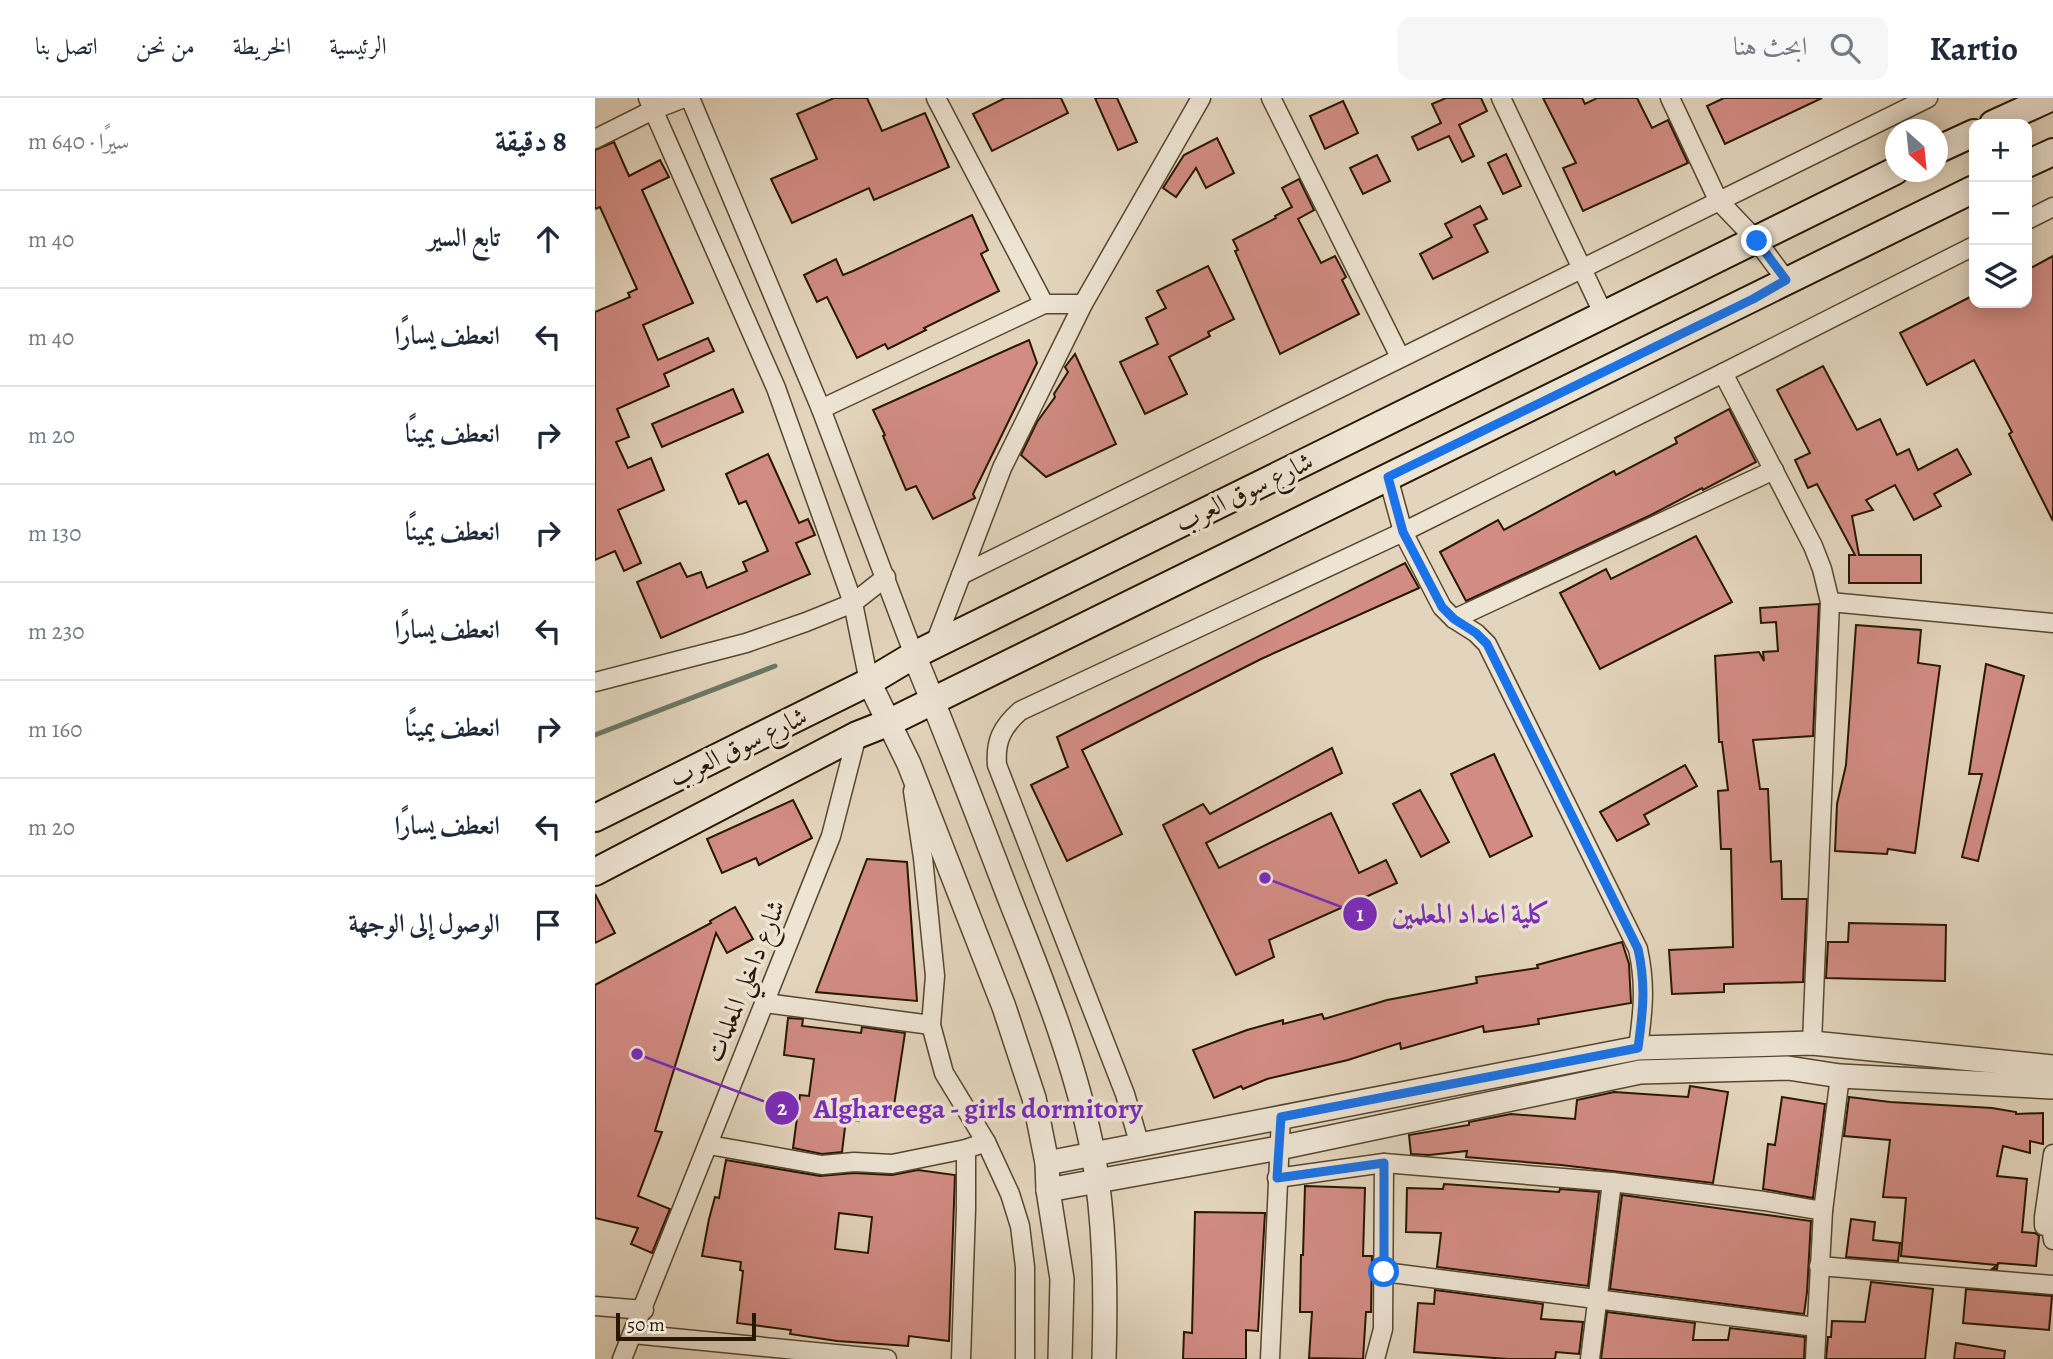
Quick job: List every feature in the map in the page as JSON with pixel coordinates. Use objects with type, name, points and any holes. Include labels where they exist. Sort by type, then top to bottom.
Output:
[{"type":"main road","points":[[2004,119],[2050,98]]},
{"type":"main road","points":[[1948,145],[1969,135]]},
{"type":"main road","points":[[2032,162],[2053,152]]},
{"type":"main road","name":"شارع سوق العرب","points":[[595,818],[1603,313],[1757,241],[1885,176]]},
{"type":"main road","points":[[595,872],[857,735],[890,722],[932,699],[1969,192]]},
{"type":"street","points":[[595,139],[650,104],[684,98]]},
{"type":"street","points":[[690,98],[821,409],[886,577],[924,651],[932,699],[1050,1002],[1075,1077],[1093,1154],[1096,1180],[1106,1283],[1104,1359]]},
{"type":"street","points":[[936,98],[1044,304]]},
{"type":"street","points":[[924,651],[961,575],[1002,468],[1083,304],[1201,98]]},
{"type":"street","points":[[1271,98],[1400,357]]},
{"type":"street","points":[[1501,98],[1603,313]]},
{"type":"street","points":[[1670,98],[1718,200],[1757,241],[1786,280]]},
{"type":"street","points":[[961,575],[1928,98]]},
{"type":"street","points":[[650,104],[776,388],[853,603],[869,682],[909,764],[1016,1039],[1034,1098],[1047,1163],[1048,1190],[1062,1279],[1060,1359]]},
{"type":"street","points":[[2032,218],[2053,207]]},
{"type":"street","points":[[1140,1146],[1125,1094],[997,765],[996,750],[1000,735],[1008,722],[1020,712],[1403,532],[1969,249]]},
{"type":"street","points":[[821,409],[1044,304],[1083,304]]},
{"type":"street","points":[[1723,373],[1814,546],[1829,602],[1812,1043]]},
{"type":"street","points":[[1454,619],[1774,470]]},
{"type":"street","points":[[1388,477],[1403,532],[1442,607],[1487,644],[1638,949],[1644,975],[1638,1048]]},
{"type":"street","points":[[595,682],[746,643],[853,603],[886,577]]},
{"type":"street","points":[[1829,602],[2053,623]]},
{"type":"street","name":"شارع داخلي المعلمات","points":[[622,1359],[831,836],[857,735]]},
{"type":"street","points":[[909,764],[923,858],[935,976],[931,1025],[944,1073],[986,1142],[1010,1194],[1020,1226],[1025,1267],[1025,1359]]},
{"type":"street","points":[[765,1003],[931,1025]]},
{"type":"street","points":[[1047,1163],[1638,1048],[1812,1043],[2053,1067]]},
{"type":"street","points":[[1751,1045],[1751,1069]]},
{"type":"street","points":[[1048,1190],[1279,1148],[1640,1072],[1788,1068],[1840,1076],[2053,1087]]},
{"type":"street","points":[[1815,1359],[1823,1211],[1840,1076]]},
{"type":"street","points":[[1271,1359],[1281,1117]]},
{"type":"street","points":[[709,1145],[822,1165],[854,1162],[892,1164],[966,1149],[986,1142]]},
{"type":"street","points":[[961,1359],[967,1209],[966,1149]]},
{"type":"street","points":[[2052,1231],[2044,1226],[2044,1217],[2053,1154]]},
{"type":"street","points":[[1277,1178],[1384,1163],[1612,1182],[1823,1211]]},
{"type":"street","points":[[1375,1359],[1383,1329],[1384,1163]]},
{"type":"street","points":[[1590,1359],[1612,1182]]},
{"type":"street","points":[[1819,1266],[2053,1285]]},
{"type":"street","points":[[1384,1272],[1817,1327]]},
{"type":"street","points":[[595,1306],[643,1310]]},
{"type":"street","points":[[633,1334],[712,1351],[887,1359]]},
{"type":"building","points":[[834,98],[867,98],[882,131],[925,113],[949,167],[874,200],[869,188],[792,223],[771,179],[817,159],[797,114]]},
{"type":"building","points":[[1005,98],[1061,98],[1068,113],[992,151],[973,114]]},
{"type":"building","points":[[1095,98],[1117,98],[1137,142],[1118,150]]},
{"type":"building","points":[[1446,98],[1481,98],[1487,111],[1459,125],[1474,156],[1462,162],[1449,136],[1418,150],[1412,137],[1441,123],[1432,104]]},
{"type":"building","points":[[1543,98],[1582,98],[1585,104],[1597,98],[1637,98],[1652,128],[1668,120],[1688,163],[1583,211],[1563,168],[1576,163]]},
{"type":"building","points":[[1724,98],[1822,98],[1725,144],[1707,106]]},
{"type":"building","points":[[1343,101],[1358,133],[1325,149],[1310,116]]},
{"type":"building","points":[[1217,138],[1234,173],[1206,188],[1196,168],[1176,197],[1163,188],[1184,155]]},
{"type":"building","points":[[614,142],[629,176],[660,160],[669,177],[642,190],[693,303],[643,325],[658,360],[708,338],[714,351],[664,374],[669,386],[617,409],[629,437],[616,442],[628,468],[651,458],[664,490],[618,510],[641,563],[624,571],[615,551],[595,560],[595,312],[630,297],[628,293],[637,289],[600,207],[595,209],[595,150]]},
{"type":"building","points":[[1506,154],[1521,186],[1503,194],[1488,163]]},
{"type":"building","points":[[1377,155],[1390,181],[1363,194],[1350,168]]},
{"type":"building","points":[[1299,179],[1314,210],[1298,219],[1321,263],[1335,256],[1346,277],[1342,280],[1359,314],[1280,354],[1235,251],[1238,250],[1233,240],[1292,207],[1282,188]]},
{"type":"building","points":[[1480,206],[1487,219],[1474,225],[1488,252],[1433,279],[1420,254],[1452,237],[1445,224]]},
{"type":"building","points":[[972,215],[988,250],[981,254],[999,291],[888,349],[885,344],[857,358],[827,297],[817,302],[804,275],[836,259],[843,275]]},
{"type":"building","points":[[2053,256],[2053,521],[2009,434],[2012,432],[1974,360],[1927,385],[1900,333],[1969,298],[1969,308],[2032,308],[2032,267]]},
{"type":"building","points":[[1208,266],[1234,319],[1208,332],[1210,336],[1169,357],[1187,394],[1145,414],[1120,362],[1158,344],[1146,318],[1166,308],[1157,291]]},
{"type":"building","points":[[1029,340],[1037,363],[973,494],[975,498],[933,519],[916,486],[906,490],[873,410]]},
{"type":"building","points":[[1075,354],[1116,444],[1046,477],[1021,455],[1037,422],[1055,397],[1054,394],[1068,372],[1065,367]]},
{"type":"building","points":[[1823,366],[1857,430],[1880,419],[1897,455],[1909,449],[1918,470],[1957,449],[1971,474],[1934,494],[1941,506],[1914,520],[1895,485],[1866,500],[1873,510],[1852,516],[1859,555],[1921,555],[1921,583],[1849,583],[1849,555],[1855,555],[1817,484],[1808,488],[1795,460],[1810,453],[1777,390]]},
{"type":"building","points":[[733,389],[743,412],[662,447],[652,424]]},
{"type":"building","points":[[1729,409],[1756,462],[1651,515],[1466,601],[1440,552],[1498,520],[1504,530],[1614,471],[1616,475],[1677,443],[1675,438]]},
{"type":"building","points":[[768,454],[799,523],[808,519],[815,535],[796,543],[810,574],[661,638],[637,582],[680,563],[687,577],[701,572],[707,588],[747,571],[743,562],[768,551],[746,501],[739,504],[726,474]]},
{"type":"building","points":[[1696,536],[1732,602],[1600,669],[1560,593],[1606,569],[1611,579]]},
{"type":"building","points":[[1405,563],[1419,588],[1261,659],[1082,750],[1122,834],[1067,861],[1031,785],[1068,767],[1057,737]]},
{"type":"building","points":[[1819,604],[1813,736],[1753,740],[1760,789],[1768,789],[1771,862],[1781,861],[1782,899],[1807,899],[1803,982],[1724,984],[1724,992],[1672,994],[1669,950],[1733,947],[1731,849],[1721,849],[1718,791],[1728,790],[1722,742],[1719,742],[1715,656],[1759,652],[1764,661],[1763,652],[1778,651],[1776,622],[1761,623],[1760,608]]},
{"type":"building","points":[[1856,625],[1921,630],[1918,663],[1940,666],[1915,853],[1888,849],[1887,854],[1835,851],[1837,804],[1846,765]]},
{"type":"building","points":[[1986,664],[2024,676],[1978,861],[1962,857],[1982,774],[1969,774]]},
{"type":"building","points":[[1332,748],[1342,773],[1206,843],[1219,868],[1331,813],[1359,873],[1386,860],[1397,883],[1269,940],[1274,957],[1236,975],[1163,825],[1203,804],[1210,814]]},
{"type":"building","points":[[1494,754],[1532,836],[1490,857],[1451,774]]},
{"type":"building","points":[[1685,765],[1697,786],[1644,815],[1649,824],[1617,841],[1600,812]]},
{"type":"building","points":[[1420,790],[1449,842],[1421,857],[1393,804]]},
{"type":"building","points":[[793,800],[812,838],[759,865],[756,858],[722,873],[707,839]]},
{"type":"building","points":[[867,859],[907,862],[917,1001],[816,992]]},
{"type":"building","points":[[595,894],[615,933],[595,943]]},
{"type":"building","points":[[735,907],[753,939],[727,953],[716,933],[655,1131],[662,1132],[638,1196],[670,1209],[652,1253],[631,1244],[638,1228],[595,1218],[595,985],[711,923],[710,921]]},
{"type":"building","points":[[1849,923],[1946,925],[1945,981],[1826,978],[1828,942],[1848,942]]},
{"type":"building","points":[[1622,942],[1629,964],[1631,1003],[1538,1019],[1539,1024],[1484,1032],[1483,1026],[1401,1049],[1400,1043],[1348,1060],[1267,1079],[1243,1089],[1241,1086],[1214,1098],[1193,1050],[1283,1020],[1283,1024],[1322,1014],[1324,1019],[1387,1000],[1477,983],[1476,977],[1538,968],[1537,965]]},
{"type":"building","points":[[788,1018],[803,1019],[802,1026],[861,1033],[862,1027],[905,1033],[893,1112],[861,1108],[859,1121],[846,1119],[842,1152],[822,1154],[793,1148],[800,1095],[809,1096],[814,1059],[784,1055]]},
{"type":"building","points":[[1690,1086],[1728,1092],[1713,1183],[1466,1157],[1467,1151],[1411,1154],[1409,1135],[1469,1125],[1469,1122],[1511,1114],[1575,1119],[1577,1100],[1614,1092],[1688,1097]]},
{"type":"building","points":[[1782,1097],[1825,1104],[1813,1198],[1763,1189],[1768,1144],[1775,1145]]},
{"type":"building","points":[[1849,1097],[1992,1108],[2016,1114],[2043,1113],[2043,1144],[2030,1141],[2030,1153],[2003,1146],[1997,1176],[2027,1179],[2022,1232],[2039,1236],[2036,1266],[1998,1263],[1997,1269],[1992,1269],[1997,1265],[1901,1256],[1906,1198],[1883,1197],[1890,1140],[1844,1136]]},
{"type":"building","points":[[726,1160],[820,1176],[854,1173],[892,1175],[918,1170],[955,1175],[949,1341],[909,1336],[908,1346],[837,1341],[790,1334],[791,1330],[737,1323],[743,1271],[740,1270],[741,1262],[702,1256],[715,1197],[719,1198]],"holes":[[[839,1213],[872,1217],[868,1253],[835,1249]]]},
{"type":"building","points":[[1444,1184],[1599,1192],[1588,1286],[1437,1267],[1441,1233],[1406,1232],[1407,1188],[1443,1189]]},
{"type":"building","points":[[1305,1186],[1365,1188],[1363,1256],[1372,1256],[1371,1312],[1366,1312],[1363,1359],[1309,1358],[1312,1312],[1300,1312]]},
{"type":"building","points":[[1622,1195],[1811,1221],[1804,1314],[1610,1289]]},
{"type":"building","points":[[1195,1212],[1265,1213],[1258,1331],[1246,1330],[1246,1359],[1183,1359],[1184,1332],[1192,1333]]},
{"type":"building","points":[[1851,1219],[1875,1222],[1873,1240],[1900,1243],[1898,1261],[1846,1257]]},
{"type":"building","points":[[1871,1282],[1933,1289],[1925,1359],[1826,1359],[1832,1321],[1865,1322]]},
{"type":"building","points":[[1966,1289],[2052,1296],[2049,1330],[1963,1323]]},
{"type":"building","points":[[1435,1290],[1543,1304],[1541,1319],[1583,1322],[1579,1354],[1556,1352],[1555,1359],[1508,1359],[1414,1352],[1418,1303],[1434,1304]]},
{"type":"building","points":[[1607,1312],[1695,1323],[1693,1340],[1728,1340],[1730,1328],[1805,1337],[1804,1359],[1601,1359]]},
{"type":"building","points":[[1956,1343],[2005,1351],[2004,1359],[1954,1359]]},
{"type":"waterway","points":[[595,735],[775,666]]},
{"type":"place","name":"كلية اعداد المعلمين","points":[[1265,878]]},
{"type":"place","name":"Alghareega - girls dormitory","points":[[637,1054]]},
{"type":"route","points":[[1384,1272],[1384,1163],[1277,1178],[1281,1117],[1638,1048],[1644,1000],[1644,975],[1638,949],[1487,644],[1442,607],[1403,532],[1388,477],[1753,299],[1786,280],[1757,241]]}]
